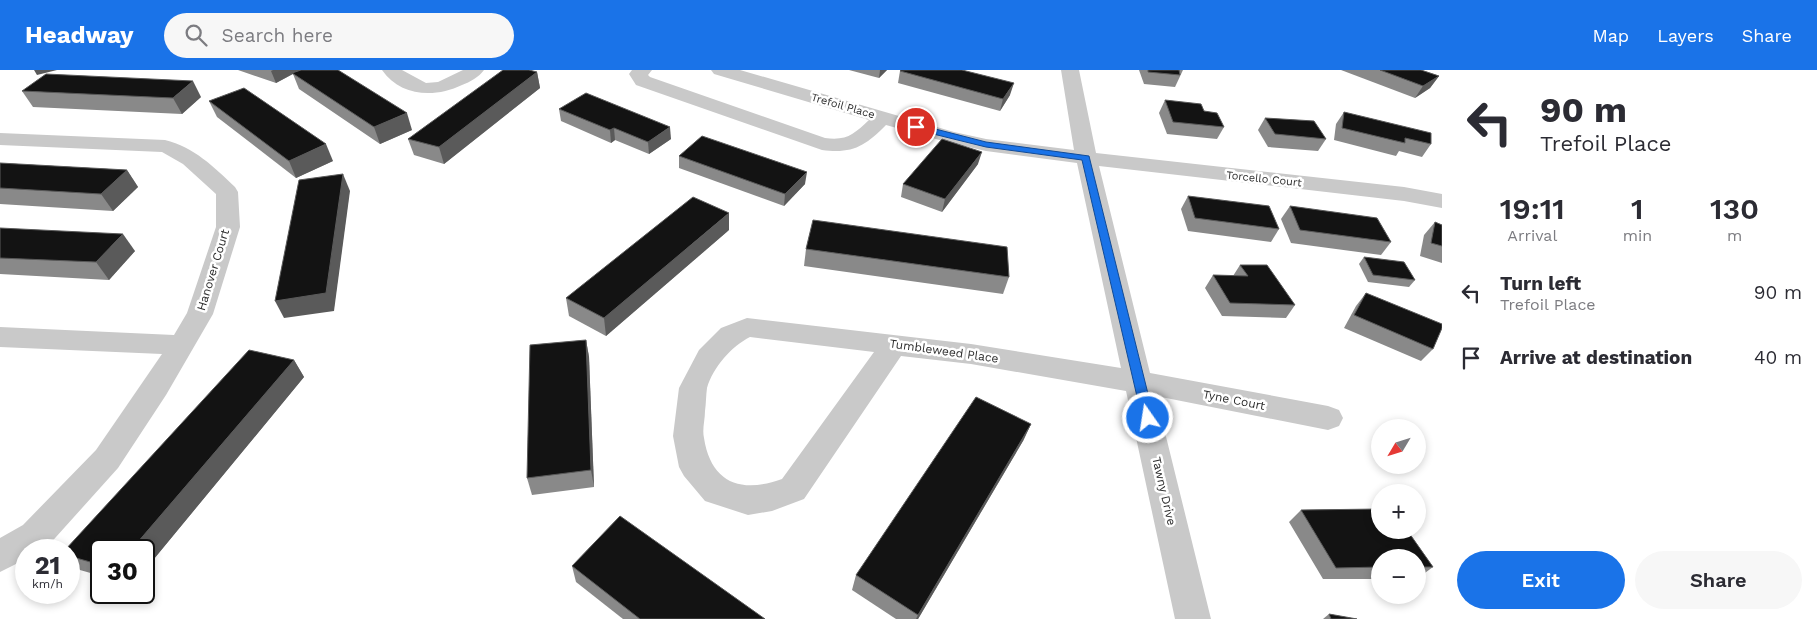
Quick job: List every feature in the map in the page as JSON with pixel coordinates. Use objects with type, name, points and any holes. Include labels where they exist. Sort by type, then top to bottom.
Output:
[{"type":"street","points":[[391,70],[404,80],[425,89],[452,83],[474,70]]},
{"type":"street","points":[[643,70],[638,74],[643,81],[822,144],[838,147],[854,144],[883,117]]},
{"type":"street","name":"Trefoil Place","points":[[720,70],[950,137],[986,145],[1086,157]]},
{"type":"street","name":"Tawny Drive","points":[[1070,70],[1086,157],[1140,382],[1193,619]]},
{"type":"street","name":"Hanover Court","points":[[0,139],[165,146],[177,150],[204,170],[227,192],[228,227],[200,314],[156,387],[107,459],[35,536],[0,556]]},
{"type":"street","name":"Torcello Court","points":[[1086,157],[1189,171],[1404,194],[1442,201]]},
{"type":"street","name":"Tumbleweed Place","points":[[894,344],[793,489],[772,497],[748,500],[716,491],[695,468],[688,436],[693,388],[708,357],[731,335],[747,327],[894,344],[971,354],[1140,382]]},
{"type":"street","points":[[0,336],[182,345]]},
{"type":"street","name":"Tyne Court","points":[[1140,382],[1328,418]]},
{"type":"building","points":[[301,70],[338,70],[407,113],[374,127],[292,73]]},
{"type":"building","points":[[503,70],[529,70],[537,72],[439,147],[408,139]]},
{"type":"building","points":[[901,70],[962,70],[1014,83],[1003,99]]},
{"type":"building","points":[[1148,70],[1179,70],[1180,75],[1148,72]]},
{"type":"building","points":[[1380,70],[1421,70],[1439,76],[1423,86]]},
{"type":"building","points":[[46,74],[193,81],[173,98],[22,91]]},
{"type":"building","points":[[244,88],[326,144],[289,161],[209,101]]},
{"type":"building","points":[[586,93],[670,127],[648,142],[614,128],[610,130],[559,109]]},
{"type":"building","points":[[1165,100],[1201,104],[1204,111],[1217,113],[1224,127],[1173,122]]},
{"type":"building","points":[[1344,112],[1431,133],[1431,144],[1405,138],[1405,143],[1342,128]]},
{"type":"building","points":[[1265,118],[1314,121],[1326,139],[1275,134]]},
{"type":"building","points":[[702,136],[807,172],[785,194],[679,156]]},
{"type":"building","points":[[942,139],[982,152],[945,199],[903,184]]},
{"type":"building","points":[[0,163],[127,170],[101,194],[0,188]]},
{"type":"building","points":[[343,174],[326,293],[275,301],[299,180]]},
{"type":"building","points":[[1188,196],[1269,206],[1279,229],[1195,218]]},
{"type":"building","points":[[693,197],[729,213],[604,318],[566,298]]},
{"type":"building","points":[[1290,206],[1377,218],[1391,242],[1300,230]]},
{"type":"building","points":[[813,220],[1007,247],[1009,277],[806,249]]},
{"type":"building","points":[[1435,222],[1442,225],[1442,246],[1431,243]]},
{"type":"building","points":[[0,228],[123,234],[96,262],[0,258]]},
{"type":"building","points":[[1364,257],[1404,262],[1415,280],[1373,275]]},
{"type":"building","points":[[1240,265],[1267,265],[1295,305],[1230,303],[1213,275],[1248,276]]},
{"type":"building","points":[[1366,293],[1442,324],[1433,349],[1354,315]]},
{"type":"building","points":[[586,340],[591,470],[527,478],[530,345]]},
{"type":"building","points":[[249,350],[294,360],[140,539],[90,539],[90,562],[80,559],[80,539],[75,539]]},
{"type":"building","points":[[976,397],[1031,424],[918,615],[856,575]]},
{"type":"building","points":[[1371,509],[1371,539],[1413,539],[1420,549],[1371,549],[1371,567],[1336,568],[1301,510]]},
{"type":"building","points":[[620,516],[765,619],[640,619],[572,566]]},
{"type":"building","points":[[1426,557],[1433,567],[1426,567]]},
{"type":"building","points":[[1329,614],[1357,619],[1331,619]]},
{"type":"route","points":[[916,127],[986,145],[1086,157],[1148,418]]}]
